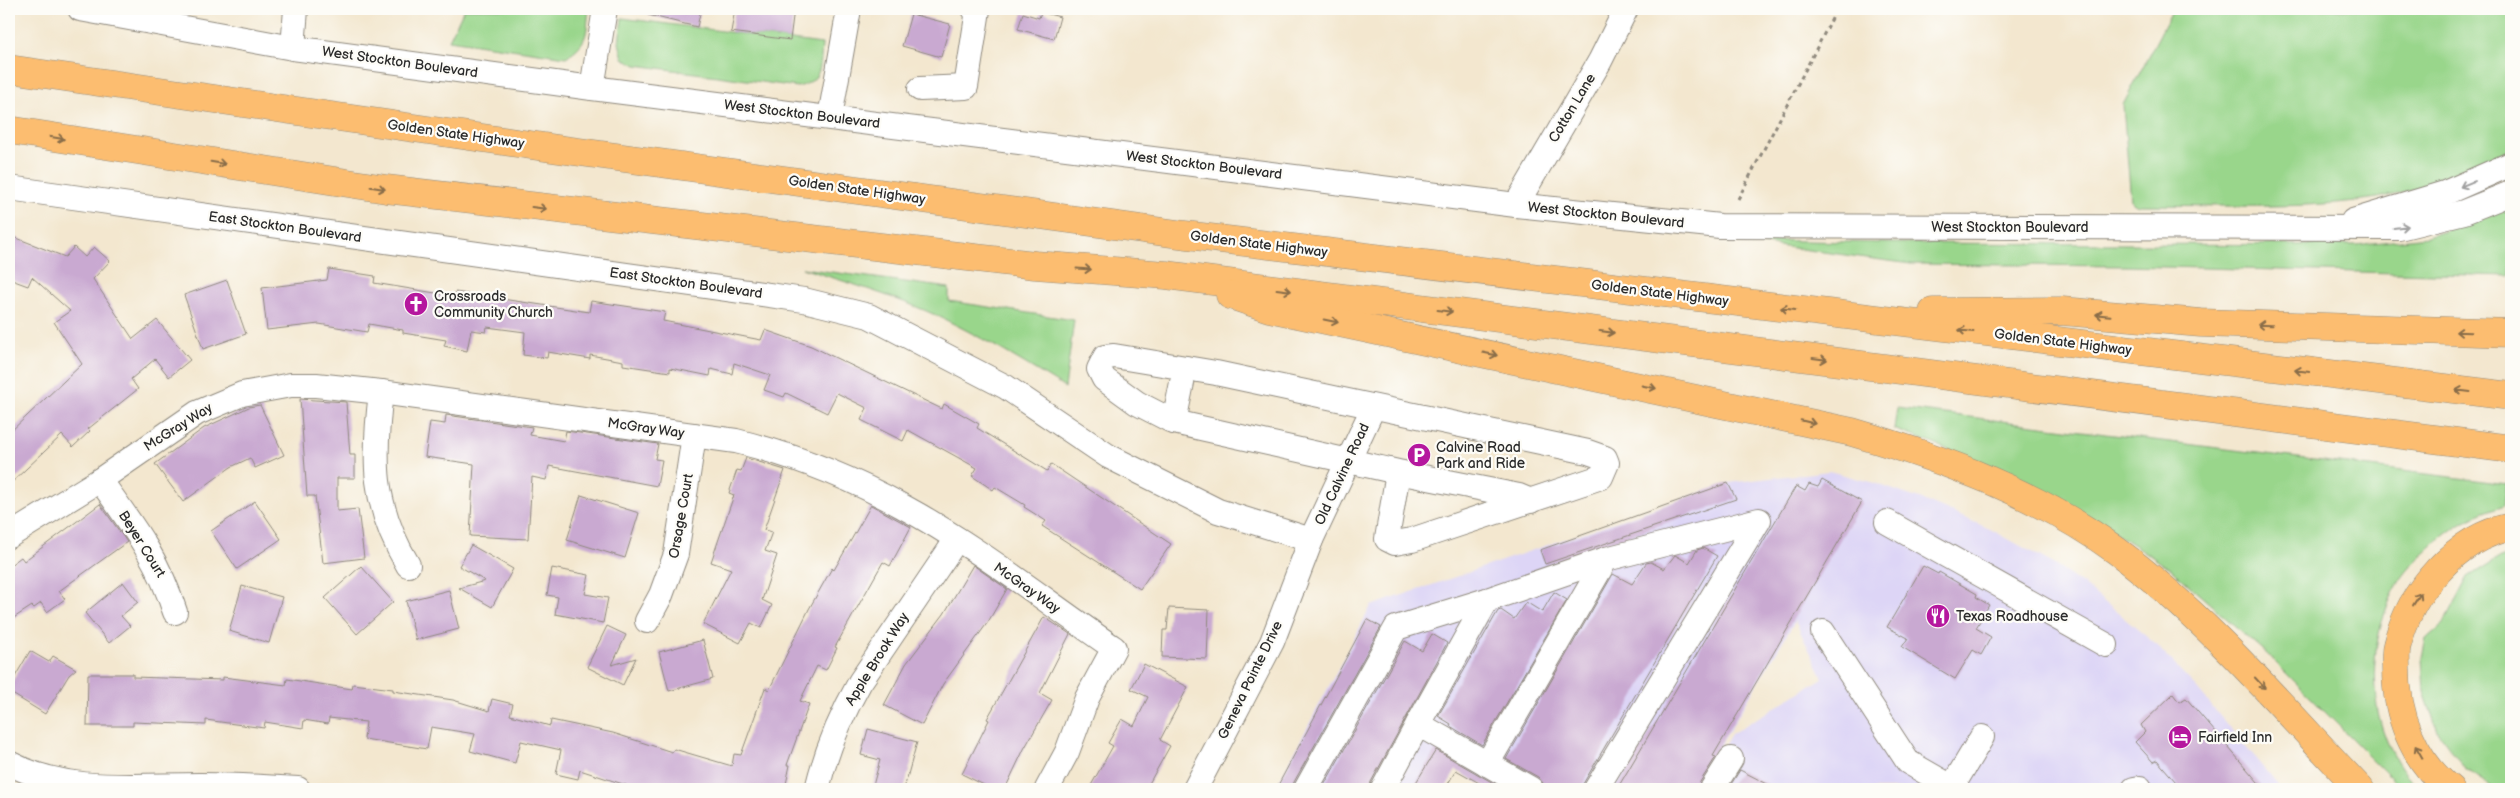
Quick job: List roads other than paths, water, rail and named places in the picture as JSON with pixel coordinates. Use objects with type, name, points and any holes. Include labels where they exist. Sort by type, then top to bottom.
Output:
[{"type":"highway","name":"Golden State Highway","points":[[9,69],[558,149],[1178,234],[2511,396]]},
{"type":"highway","points":[[9,130],[446,196],[1035,265],[1166,275],[2511,449]]},
{"type":"highway","points":[[1166,275],[1269,308],[1852,432],[1907,448],[1962,469],[2062,517],[2115,550],[2148,575],[2226,648],[2360,789]]},
{"type":"highway","points":[[1820,313],[2062,311],[2201,323],[2511,333]]},
{"type":"highway","points":[[2450,789],[2437,779],[2418,754],[2404,722],[2396,692],[2397,646],[2415,600],[2446,561],[2476,541],[2511,527]]},
{"type":"street","name":"West Stockton Boulevard","points":[[80,9],[293,48],[592,88],[1516,205],[1720,226],[2399,228],[2464,212],[2511,193]]},
{"type":"street","points":[[293,48],[296,9]]},
{"type":"street","points":[[592,88],[605,9]]},
{"type":"street","points":[[830,117],[849,9]]},
{"type":"street","points":[[920,89],[966,87],[978,10],[974,9]]},
{"type":"street","name":"Cotton Lane","points":[[1516,205],[1600,61],[1626,9]]},
{"type":"street","name":"West Stockton Boulevard","points":[[2335,227],[2445,193],[2511,164]]},
{"type":"street","name":"East Stockton Boulevard","points":[[9,188],[804,300],[870,316],[1006,387],[1108,456],[1218,511],[1311,540]]},
{"type":"street","points":[[1398,472],[1387,539],[1395,543],[1412,540],[1601,478],[1608,463],[1605,458],[1588,452],[1185,368],[1114,356],[1105,357],[1099,370],[1104,380],[1137,403],[1174,422],[1398,472],[1520,496],[1530,501]]},
{"type":"street","points":[[1174,422],[1185,368]]},
{"type":"street","name":"McGray Way","points":[[9,536],[100,480],[197,412],[242,394],[266,388],[307,385],[381,392],[694,435],[760,447],[847,480],[904,507],[957,539],[1114,648],[1087,698],[1067,752],[1047,789]]},
{"type":"street","points":[[381,392],[375,446],[376,477],[387,524],[408,565]]},
{"type":"street","name":"Old Calvine Road","points":[[1311,540],[1373,408]]},
{"type":"street","name":"Orsage Court","points":[[647,621],[667,582],[676,554],[694,435]]},
{"type":"street","name":"Beyer Court","points":[[100,480],[156,562],[166,583],[175,612]]},
{"type":"street","points":[[1306,789],[1396,628],[1487,600],[1606,559],[1759,520],[1596,789]]},
{"type":"street","points":[[1887,522],[2106,646]]},
{"type":"street","name":"Apple Brook Way","points":[[817,789],[826,753],[847,705],[860,682],[957,539]]},
{"type":"street","name":"Geneva Pointe Drive","points":[[1195,789],[1272,642],[1311,540]]},
{"type":"street","points":[[1487,764],[1606,559]]},
{"type":"street","points":[[1383,789],[1487,600]]},
{"type":"street","points":[[1823,632],[1908,762],[1953,788],[1982,737]]},
{"type":"street","points":[[1418,724],[1531,789]]},
{"type":"street","points":[[1712,789],[1731,759]]},
{"type":"street","points":[[9,763],[49,779],[82,785],[224,785],[298,789]]},
{"type":"place","name":"Crossroads Community Church","points":[[416,304]]},
{"type":"place","name":"Calvine Road Park and Ride","points":[[1419,455]]},
{"type":"place","name":"Texas Roadhouse","points":[[1938,616]]},
{"type":"place","name":"Fairfield Inn","points":[[2180,737]]}]
